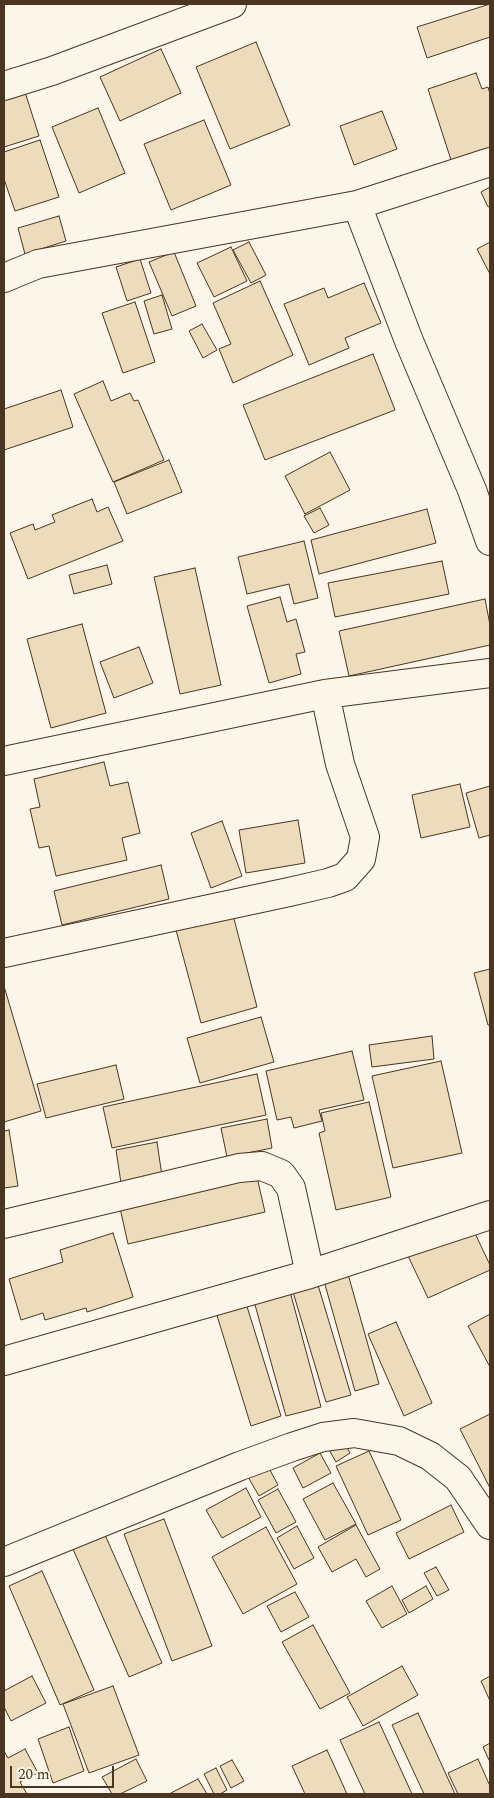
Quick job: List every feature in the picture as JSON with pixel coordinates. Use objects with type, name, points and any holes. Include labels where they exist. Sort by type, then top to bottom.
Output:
[{"type":"street","points":[[4,86],[52,71],[232,4]]},
{"type":"street","points":[[4,278],[38,264],[357,205],[490,162]]},
{"type":"street","points":[[357,205],[409,341],[472,490],[490,541]]},
{"type":"street","points":[[4,761],[325,694],[490,673]]},
{"type":"street","points":[[4,954],[289,892],[345,877],[361,859],[364,837],[340,764],[325,694]]},
{"type":"street","points":[[4,1224],[239,1168],[262,1166],[281,1174],[291,1188],[310,1274]]},
{"type":"street","points":[[4,1361],[310,1274],[490,1215]]},
{"type":"street","points":[[4,1562],[275,1453],[322,1437],[354,1433],[399,1441],[430,1456],[458,1478],[490,1525]]},
{"type":"building","points":[[490,4],[490,37],[427,58],[417,27]]},
{"type":"building","points":[[256,42],[290,125],[230,149],[196,67]]},
{"type":"building","points":[[161,49],[181,93],[120,121],[100,77]]},
{"type":"building","points":[[476,73],[482,89],[488,87],[490,94],[490,151],[452,163],[428,89]]},
{"type":"building","points":[[25,92],[39,136],[4,147],[4,99]]},
{"type":"building","points":[[98,108],[125,173],[79,193],[52,127]]},
{"type":"building","points":[[382,111],[397,149],[354,165],[340,126]]},
{"type":"building","points":[[204,120],[231,185],[171,210],[144,144]]},
{"type":"building","points":[[40,140],[59,197],[15,211],[4,179],[4,152]]},
{"type":"building","points":[[490,187],[490,206],[488,207],[481,192]]},
{"type":"building","points":[[59,216],[66,241],[25,254],[18,228]]},
{"type":"building","points":[[249,242],[266,275],[251,283],[233,250]]},
{"type":"building","points":[[490,242],[490,274],[477,249]]},
{"type":"building","points":[[231,247],[247,281],[214,297],[197,263]]},
{"type":"building","points":[[174,252],[196,306],[172,316],[149,262]]},
{"type":"building","points":[[140,259],[151,293],[127,301],[116,267]]},
{"type":"building","points":[[260,281],[293,355],[233,383],[219,349],[231,344],[213,303]]},
{"type":"building","points":[[364,283],[381,323],[345,338],[349,348],[309,365],[284,304],[324,288],[328,298]]},
{"type":"building","points":[[162,295],[172,329],[154,334],[144,301]]},
{"type":"building","points":[[135,302],[155,362],[123,373],[102,313]]},
{"type":"building","points":[[202,324],[217,350],[203,358],[189,331]]},
{"type":"building","points":[[373,354],[395,410],[265,460],[243,405]]},
{"type":"building","points":[[103,381],[111,401],[130,393],[134,401],[138,400],[164,460],[113,482],[74,394]]},
{"type":"building","points":[[61,390],[73,427],[4,450],[4,409]]},
{"type":"building","points":[[330,452],[350,490],[305,514],[285,476]]},
{"type":"building","points":[[169,460],[182,492],[127,514],[114,482]]},
{"type":"building","points":[[92,499],[97,512],[108,507],[123,541],[28,579],[10,533],[33,524],[35,530],[55,522],[52,515]]},
{"type":"building","points":[[320,508],[329,525],[314,533],[304,516]]},
{"type":"building","points":[[427,509],[436,543],[319,574],[311,540]]},
{"type":"building","points":[[304,541],[318,598],[294,604],[289,584],[247,594],[238,557]]},
{"type":"building","points":[[442,561],[449,594],[335,617],[328,583]]},
{"type":"building","points":[[107,565],[112,584],[74,594],[69,575]]},
{"type":"building","points":[[195,568],[221,685],[180,694],[154,577]]},
{"type":"building","points":[[280,597],[287,622],[296,619],[305,652],[296,654],[301,674],[269,683],[247,606]]},
{"type":"building","points":[[485,599],[490,625],[490,645],[349,676],[339,631]]},
{"type":"building","points":[[82,624],[106,713],[51,728],[27,639]]},
{"type":"building","points":[[139,647],[153,683],[114,698],[100,662]]},
{"type":"building","points":[[104,762],[110,786],[128,782],[140,833],[122,838],[127,860],[56,876],[49,846],[39,848],[30,809],[40,807],[34,779]]},
{"type":"building","points":[[460,784],[470,827],[421,838],[412,795]]},
{"type":"building","points":[[490,786],[490,835],[479,838],[466,793]]},
{"type":"building","points":[[298,820],[305,863],[246,873],[239,830]]},
{"type":"building","points":[[222,821],[242,876],[211,888],[191,833]]},
{"type":"building","points":[[161,865],[169,899],[62,925],[54,891]]},
{"type":"building","points":[[233,915],[257,1007],[201,1023],[176,930]]},
{"type":"building","points":[[490,969],[490,1025],[488,1025],[474,973]]},
{"type":"building","points":[[4,986],[41,1111],[4,1122]]},
{"type":"building","points":[[261,1017],[274,1062],[200,1083],[187,1038]]},
{"type":"building","points":[[432,1036],[434,1059],[372,1067],[369,1045]]},
{"type":"building","points":[[352,1051],[364,1100],[319,1110],[322,1121],[294,1128],[291,1117],[277,1120],[266,1071]]},
{"type":"building","points":[[441,1061],[462,1153],[393,1168],[372,1076]]},
{"type":"building","points":[[116,1065],[124,1099],[46,1118],[37,1084]]},
{"type":"building","points":[[257,1074],[266,1115],[112,1148],[103,1107]]},
{"type":"building","points":[[369,1102],[391,1197],[336,1210],[319,1133],[325,1131],[321,1113]]},
{"type":"building","points":[[267,1119],[272,1148],[227,1157],[221,1128]]},
{"type":"building","points":[[9,1130],[18,1186],[4,1188],[4,1131]]},
{"type":"building","points":[[157,1142],[162,1176],[121,1183],[116,1150]]},
{"type":"building","points":[[257,1177],[265,1212],[128,1244],[120,1208]]},
{"type":"building","points":[[472,1227],[490,1265],[490,1270],[428,1298],[408,1256]]},
{"type":"building","points":[[113,1233],[133,1297],[87,1312],[86,1308],[45,1320],[43,1313],[21,1320],[9,1279],[63,1262],[60,1250]]},
{"type":"building","points":[[346,1267],[379,1384],[355,1391],[322,1274]]},
{"type":"building","points":[[315,1275],[351,1395],[326,1402],[290,1282]]},
{"type":"building","points":[[288,1284],[321,1407],[286,1416],[252,1294]]},
{"type":"building","points":[[245,1300],[281,1416],[251,1426],[215,1309]]},
{"type":"building","points":[[490,1314],[490,1367],[468,1326]]},
{"type":"building","points":[[396,1322],[432,1403],[404,1416],[368,1334]]},
{"type":"building","points":[[490,1414],[490,1488],[460,1429]]},
{"type":"building","points":[[343,1440],[350,1453],[336,1462],[328,1448]]},
{"type":"building","points":[[369,1451],[401,1520],[368,1535],[336,1466]]},
{"type":"building","points":[[320,1453],[331,1473],[303,1488],[293,1468]]},
{"type":"building","points":[[264,1459],[278,1485],[259,1496],[244,1470]]},
{"type":"building","points":[[333,1483],[356,1524],[325,1540],[303,1499]]},
{"type":"building","points":[[246,1488],[261,1517],[222,1538],[206,1510]]},
{"type":"building","points":[[278,1489],[296,1522],[276,1533],[258,1500]]},
{"type":"building","points":[[451,1505],[464,1532],[409,1559],[396,1533]]},
{"type":"building","points":[[164,1519],[212,1646],[172,1661],[124,1534]]},
{"type":"building","points":[[356,1525],[380,1569],[366,1577],[356,1559],[332,1572],[318,1547]]},
{"type":"building","points":[[297,1526],[314,1558],[294,1569],[277,1538]]},
{"type":"building","points":[[266,1527],[297,1584],[243,1614],[212,1557]]},
{"type":"building","points":[[105,1535],[162,1663],[129,1677],[73,1549]]},
{"type":"building","points":[[436,1567],[449,1590],[437,1596],[424,1573]]},
{"type":"building","points":[[42,1571],[94,1690],[60,1705],[9,1586]]},
{"type":"building","points":[[392,1586],[407,1614],[382,1628],[366,1601]]},
{"type":"building","points":[[426,1586],[433,1599],[409,1613],[402,1600]]},
{"type":"building","points":[[295,1592],[309,1617],[281,1632],[267,1606]]},
{"type":"building","points":[[313,1625],[350,1693],[320,1709],[282,1642]]},
{"type":"building","points":[[402,1666],[418,1695],[363,1726],[347,1697]]},
{"type":"building","points":[[32,1676],[46,1703],[11,1721],[4,1707],[4,1691]]},
{"type":"building","points":[[490,1676],[490,1701],[481,1681]]},
{"type":"building","points":[[113,1686],[139,1755],[89,1773],[63,1704]]},
{"type":"building","points":[[418,1713],[455,1794],[424,1794],[392,1725]]},
{"type":"building","points":[[379,1722],[412,1794],[365,1794],[340,1740]]},
{"type":"building","points":[[69,1727],[84,1771],[53,1783],[38,1739]]},
{"type":"building","points":[[490,1743],[490,1762],[483,1747]]},
{"type":"building","points":[[25,1749],[38,1773],[20,1782],[27,1794],[4,1794],[4,1751],[8,1758]]},
{"type":"building","points":[[327,1750],[347,1794],[305,1794],[292,1766]]},
{"type":"building","points":[[136,1759],[147,1781],[120,1794],[112,1794],[102,1777]]},
{"type":"building","points":[[478,1759],[490,1786],[490,1794],[458,1794],[448,1773]]},
{"type":"building","points":[[232,1760],[244,1781],[231,1788],[220,1766]]},
{"type":"building","points":[[216,1768],[227,1790],[220,1794],[214,1794],[204,1774]]},
{"type":"building","points":[[198,1779],[207,1794],[169,1794]]}]
